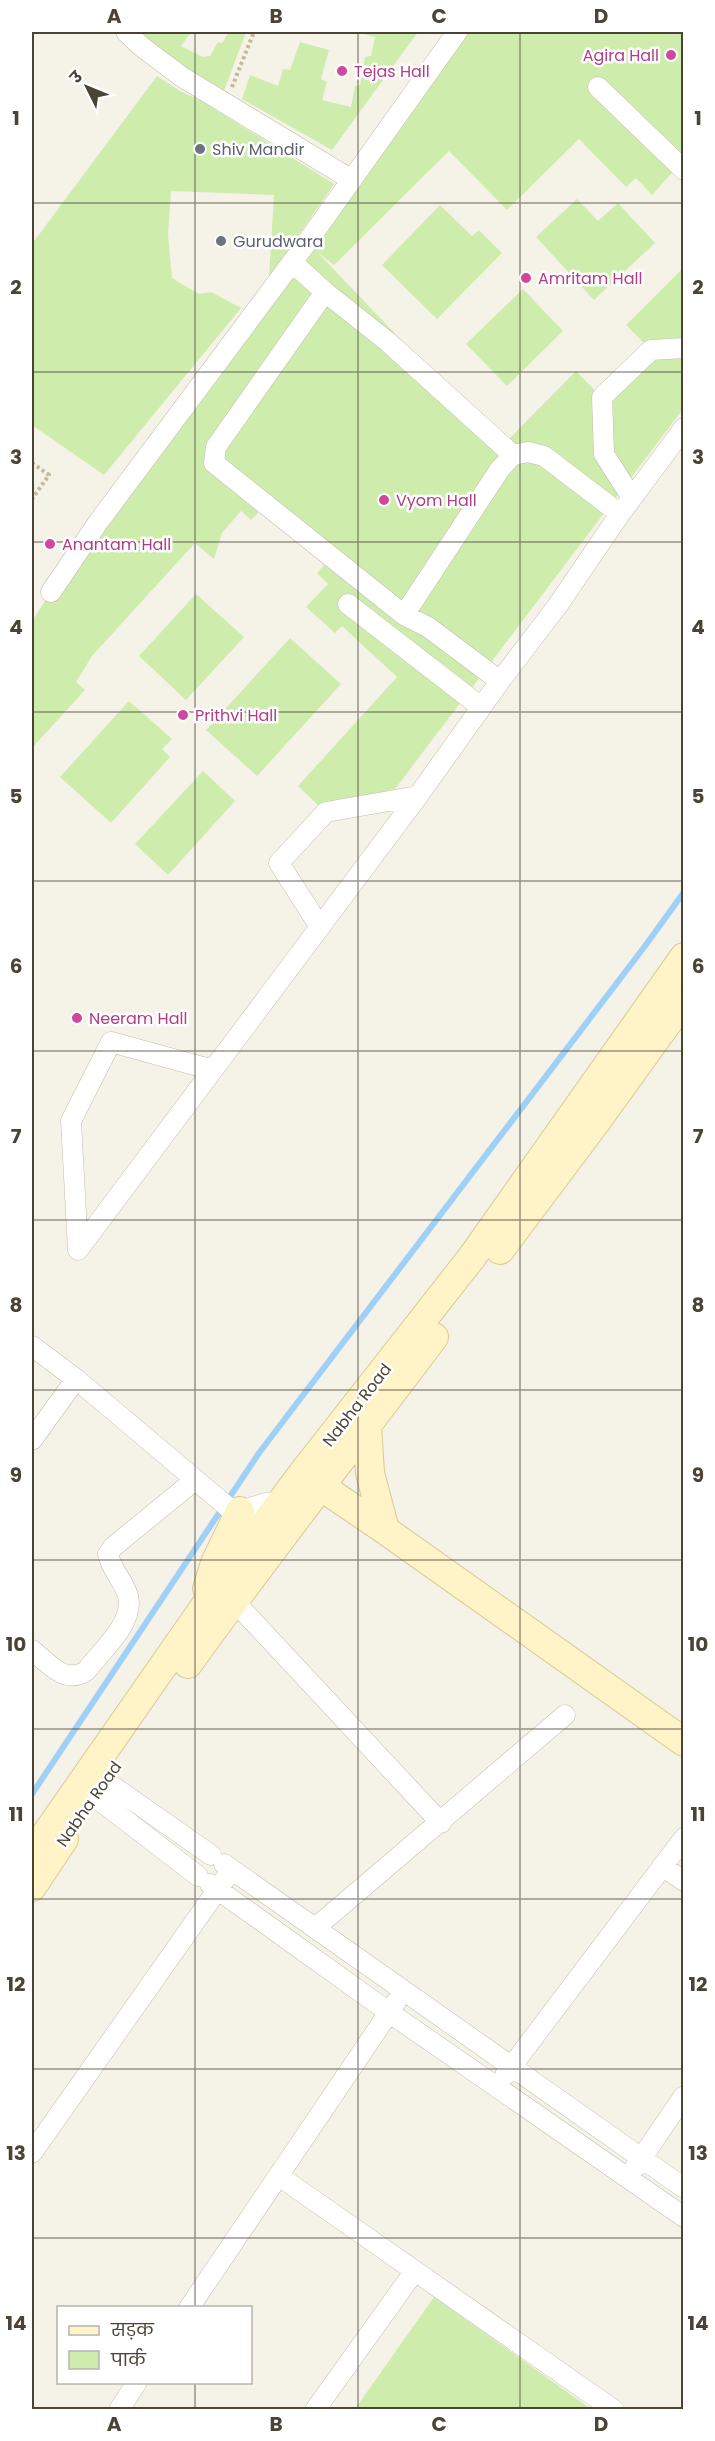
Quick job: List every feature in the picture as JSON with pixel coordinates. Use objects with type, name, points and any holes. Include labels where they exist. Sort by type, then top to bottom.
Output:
[{"type":"main road","name":"Nabha Road","points":[[312,1480],[368,1425],[556,1158],[684,957]]},
{"type":"main road","name":"Nabha Road","points":[[32,1887],[92,1784],[205,1606],[289,1510],[312,1480],[472,1257],[556,1158],[684,1000]]},
{"type":"main road","points":[[368,1425],[369,1473],[385,1530]]},
{"type":"main road","points":[[312,1480],[684,1742]]},
{"type":"main road","points":[[205,1606],[207,1588],[230,1506]]},
{"type":"main road","name":"Nabha Road","points":[[32,1854],[92,1784],[234,1601],[289,1510]]},
{"type":"street","points":[[126,32],[182,77],[352,180]]},
{"type":"street","points":[[51,592],[106,511],[292,262],[457,32]]},
{"type":"street","points":[[598,87],[684,170]]},
{"type":"street","points":[[292,262],[388,342],[513,455]]},
{"type":"street","points":[[326,292],[216,447],[214,463],[404,615],[428,627],[500,681]]},
{"type":"street","points":[[632,498],[604,454],[602,397],[651,350],[684,348]]},
{"type":"street","points":[[213,1070],[111,1042],[71,1121],[78,1250],[86,1240],[418,796],[684,428]]},
{"type":"street","points":[[404,615],[500,469],[513,455],[528,452],[544,456],[620,514]]},
{"type":"street","points":[[348,604],[481,707]]},
{"type":"street","points":[[320,927],[279,863],[326,812],[418,796]]},
{"type":"street","points":[[32,1346],[76,1379],[195,1480],[230,1506],[252,1509],[263,1503],[274,1502],[289,1510]]},
{"type":"street","points":[[32,1440],[76,1379]]},
{"type":"street","points":[[32,1650],[69,1677],[78,1676],[86,1671],[123,1624],[129,1612],[128,1596],[109,1562],[108,1554],[113,1547],[195,1480]]},
{"type":"street","points":[[234,1601],[441,1823]]},
{"type":"street","points":[[315,1928],[565,1715]]},
{"type":"street","points":[[92,1784],[222,1863],[684,2188]]},
{"type":"street","points":[[92,1784],[209,1883],[390,2013],[684,2217]]},
{"type":"street","points":[[496,2087],[684,1838]]},
{"type":"street","points":[[32,2153],[222,1863]]},
{"type":"street","points":[[662,1866],[684,1881]]},
{"type":"street","points":[[190,2306],[390,2013],[403,1990]]},
{"type":"street","points":[[628,2178],[684,2097]]},
{"type":"street","points":[[279,2176],[614,2409]]},
{"type":"street","points":[[315,2409],[414,2272]]},
{"type":"street","points":[[119,2409],[136,2384]]},
{"type":"path","points":[[226,102],[255,32]]},
{"type":"path","points":[[32,463],[49,475],[32,499]]},
{"type":"green space","points":[[126,32],[188,32],[190,34],[181,46],[203,57],[210,56],[218,42],[222,43],[229,32],[246,32],[224,91],[209,92]]},
{"type":"green space","points":[[356,32],[418,32],[332,150],[242,99],[250,75],[278,86],[283,69],[290,70],[300,42],[329,50],[321,79],[327,82],[322,100],[351,107],[355,86],[360,85],[365,57],[371,56],[375,37]]},
{"type":"green space","points":[[466,32],[683,32],[683,165],[681,163],[652,195],[636,178],[626,187],[579,139],[507,210],[449,151],[334,265],[318,253],[496,439],[509,439],[576,371],[601,397],[651,350],[626,325],[683,268],[683,409],[395,789],[319,806],[298,786],[397,677],[342,626],[335,633],[306,607],[328,584],[317,573],[324,565],[263,508],[251,520],[241,511],[222,533],[214,559],[195,543],[92,656],[76,682],[85,690],[32,748],[32,621],[51,592]]},
{"type":"green space","points":[[157,76],[180,91],[202,101],[334,184],[269,278],[274,195],[171,191],[168,235],[172,278],[199,294],[211,292],[241,308],[104,475],[32,425],[32,244]]},
{"type":"green space","points":[[577,199],[598,221],[618,203],[655,243],[594,300],[536,237]]},
{"type":"green space","points":[[440,205],[472,236],[479,230],[502,253],[437,319],[382,265]]},
{"type":"green space","points":[[523,289],[563,331],[507,386],[466,344]]},
{"type":"green space","points":[[196,594],[244,637],[186,700],[139,656]]},
{"type":"green space","points":[[290,638],[341,684],[257,776],[206,730]]},
{"type":"green space","points":[[129,701],[172,739],[162,749],[170,757],[111,823],[60,777]]},
{"type":"green space","points":[[203,771],[235,801],[168,875],[135,844]]},
{"type":"green space","points":[[434,2297],[591,2409],[355,2409]]},
{"type":"waterway","points":[[32,1794],[259,1453],[684,892]]},
{"type":"place","name":"Agira Hall","points":[[671,55]]},
{"type":"place","name":"Tejas Hall","points":[[342,71]]},
{"type":"place","name":"Shiv Mandir","points":[[200,149]]},
{"type":"place","name":"Gurudwara","points":[[221,241]]},
{"type":"place","name":"Amritam Hall","points":[[526,278]]},
{"type":"place","name":"Vyom Hall","points":[[384,500]]},
{"type":"place","name":"Anantam Hall","points":[[50,544]]},
{"type":"place","name":"Prithvi Hall","points":[[183,715]]},
{"type":"place","name":"Neeram Hall","points":[[77,1018]]}]
